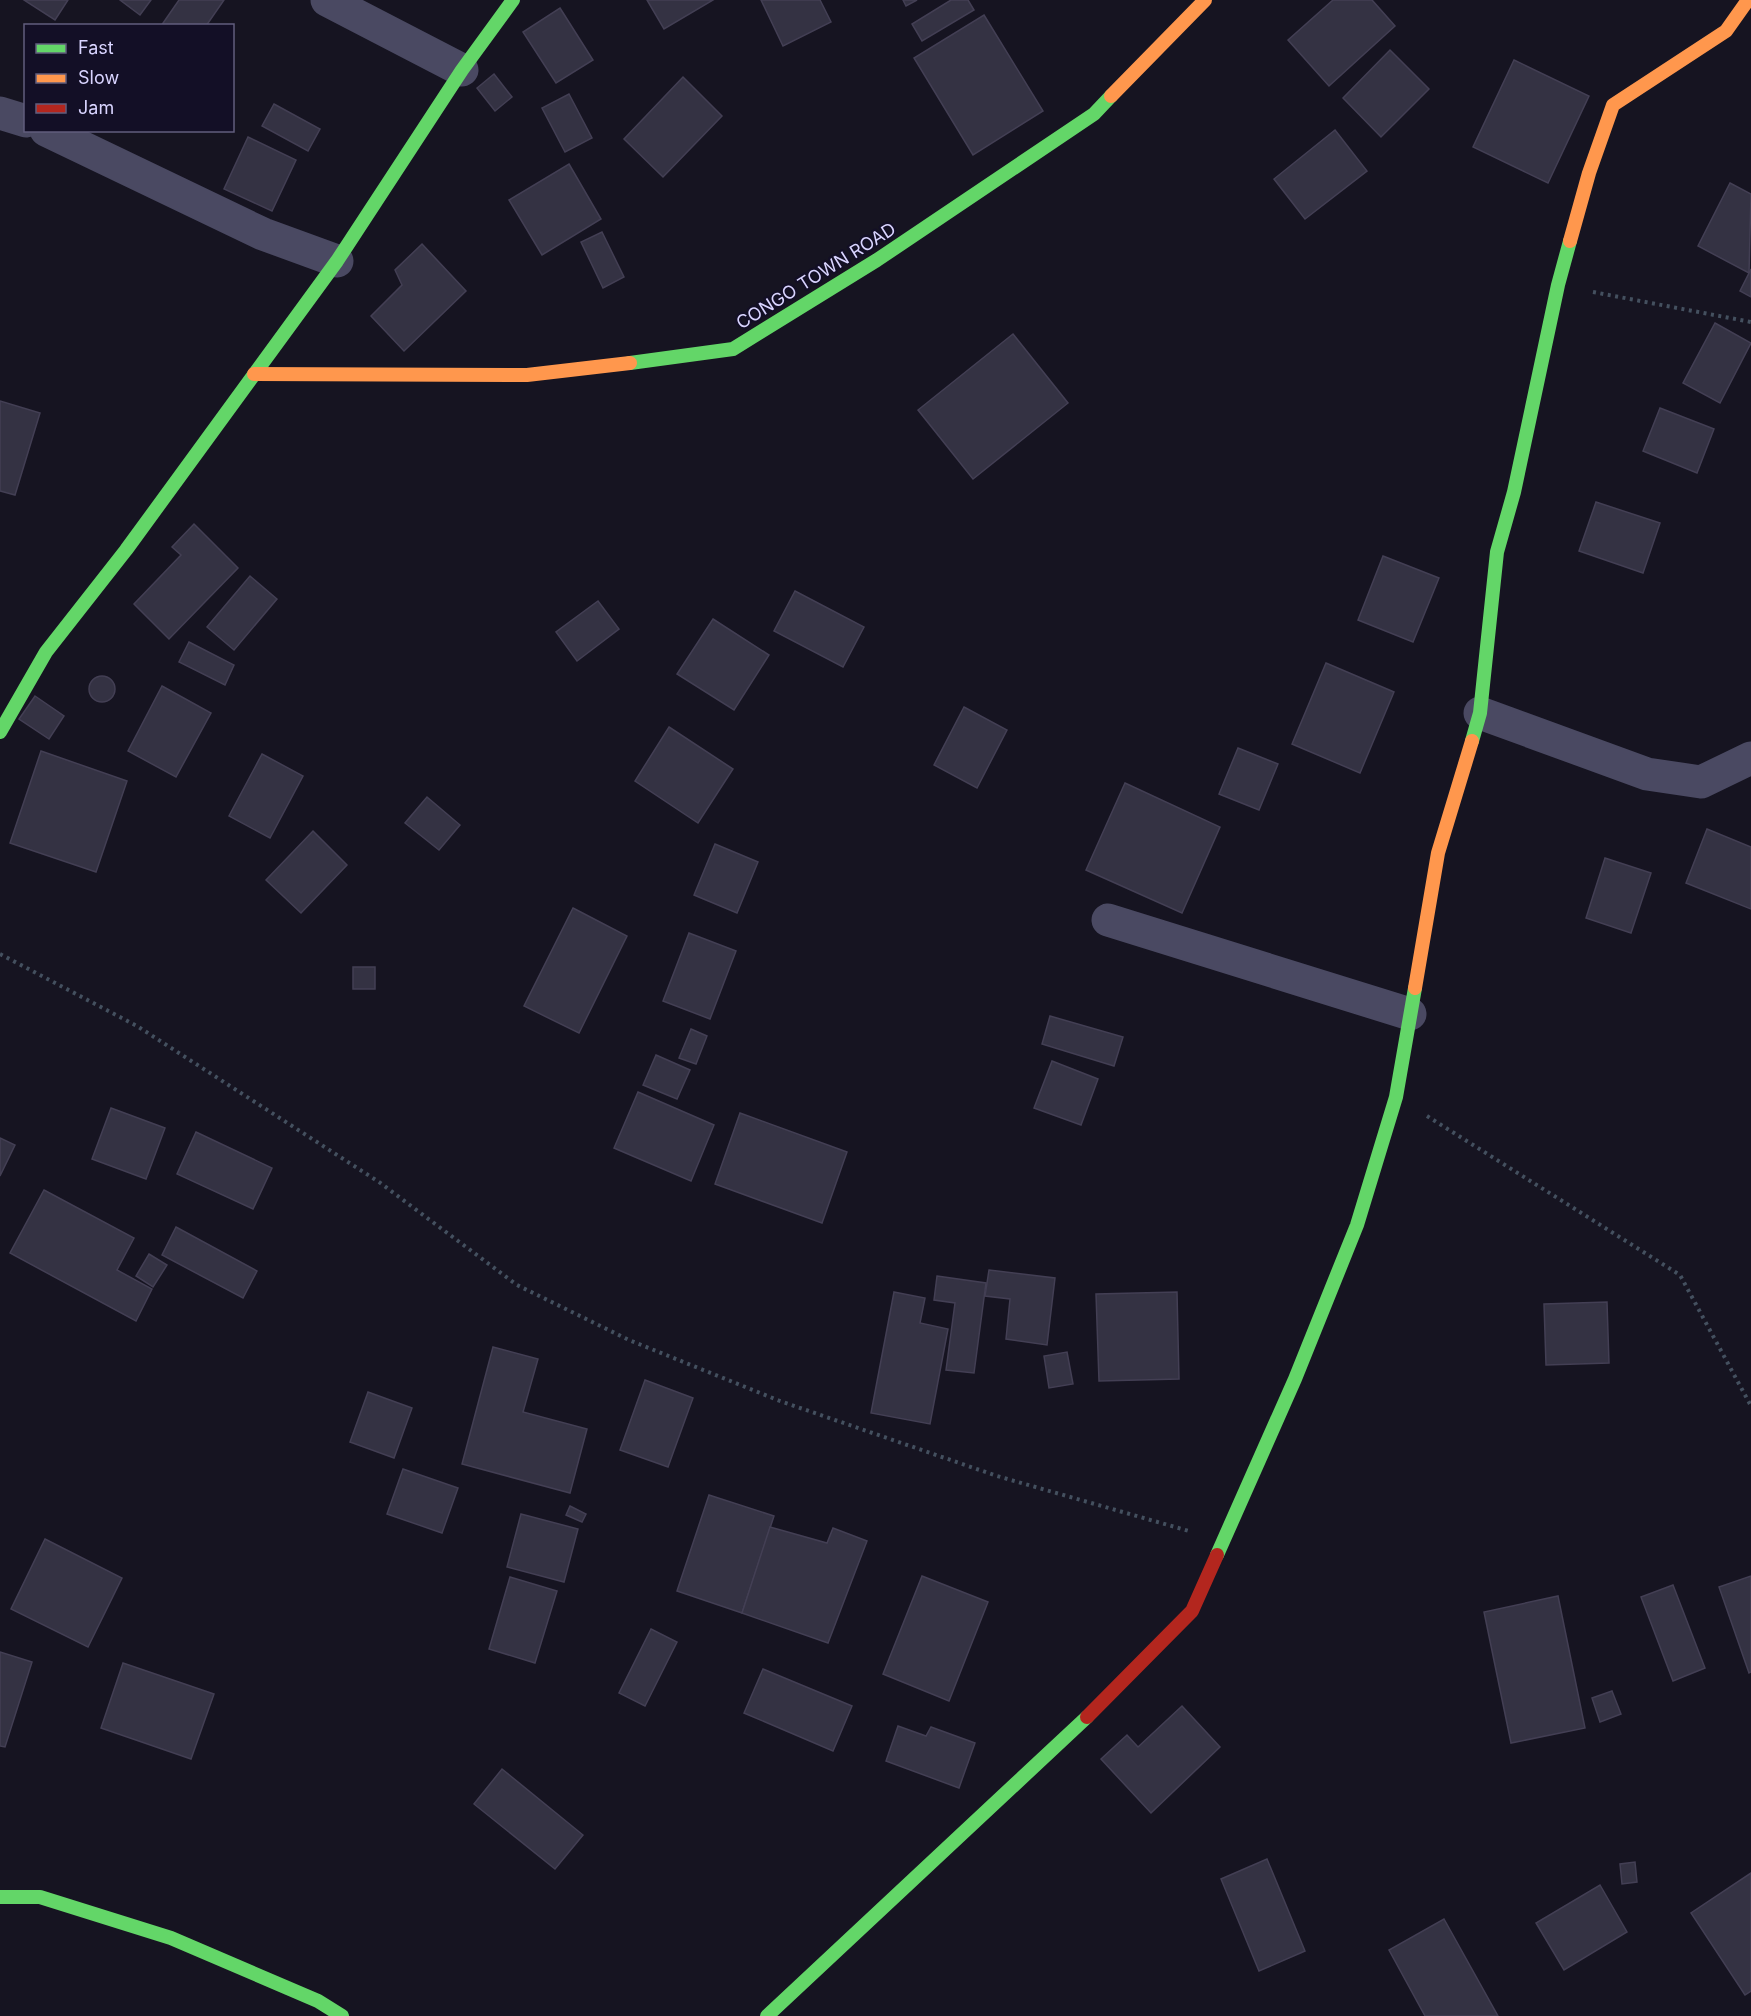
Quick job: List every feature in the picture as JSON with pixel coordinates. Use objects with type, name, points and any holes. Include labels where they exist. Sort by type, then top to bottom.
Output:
[{"type":"street","points":[[327,0],[462,70]]},
{"type":"street","points":[[0,732],[46,652],[126,550],[337,261],[462,70],[513,0]]},
{"type":"street","name":"CONGO TOWN ROAD","points":[[254,374],[526,375],[695,356],[733,349],[877,260],[1094,114],[1205,0]]},
{"type":"street","points":[[767,2016],[1132,1674],[1192,1611],[1221,1540],[1295,1379],[1357,1225],[1396,1097],[1438,853],[1480,713],[1497,552],[1514,492],[1558,285],[1589,173],[1612,105],[1726,31],[1748,0]]},
{"type":"street","points":[[0,113],[24,119]]},
{"type":"street","points":[[50,132],[263,234],[337,261]]},
{"type":"street","points":[[1480,713],[1647,774],[1701,782],[1751,758]]},
{"type":"street","points":[[1108,920],[1410,1014]]},
{"type":"street","points":[[0,1897],[40,1897],[171,1938],[318,2001],[342,2016]]},
{"type":"path","points":[[1558,285],[1751,322]]},
{"type":"path","points":[[0,954],[156,1039],[379,1182],[517,1285],[629,1340],[780,1401],[997,1476],[1221,1540]]},
{"type":"path","points":[[1396,1097],[1680,1275],[1751,1406]]},
{"type":"building","points":[[24,0],[68,0],[55,20]]},
{"type":"building","points":[[120,0],[151,0],[140,15]]},
{"type":"building","points":[[179,0],[224,0],[207,24],[162,24]]},
{"type":"building","points":[[647,0],[713,0],[664,29]]},
{"type":"building","points":[[761,0],[820,0],[831,22],[783,46]]},
{"type":"building","points":[[903,0],[917,0],[906,6]]},
{"type":"building","points":[[951,0],[968,0],[974,10],[922,41],[912,24]]},
{"type":"building","points":[[1333,0],[1372,0],[1395,26],[1329,86],[1288,40]]},
{"type":"building","points":[[560,8],[593,60],[556,83],[523,32]]},
{"type":"building","points":[[984,15],[1043,111],[973,155],[914,58]]},
{"type":"building","points":[[1390,50],[1429,89],[1381,137],[1343,98]]},
{"type":"building","points":[[1514,60],[1589,96],[1548,183],[1473,147]]},
{"type":"building","points":[[494,74],[512,97],[495,111],[477,88]]},
{"type":"building","points":[[683,77],[722,116],[663,177],[624,139]]},
{"type":"building","points":[[569,94],[592,138],[565,152],[542,108]]},
{"type":"building","points":[[274,104],[320,129],[308,151],[262,126]]},
{"type":"building","points":[[1335,130],[1367,171],[1305,219],[1274,179]]},
{"type":"building","points":[[248,137],[296,160],[272,211],[224,189]]},
{"type":"building","points":[[569,164],[601,219],[542,255],[509,200]]},
{"type":"building","points":[[1730,183],[1751,194],[1749,273],[1698,246]]},
{"type":"building","points":[[602,232],[624,277],[603,288],[581,242]]},
{"type":"building","points":[[422,244],[466,291],[404,351],[371,316],[402,285],[395,270]]},
{"type":"building","points":[[1751,269],[1751,297],[1740,291]]},
{"type":"building","points":[[1715,323],[1751,343],[1720,403],[1683,383]]},
{"type":"building","points":[[1013,334],[1068,403],[973,479],[918,410]]},
{"type":"building","points":[[0,401],[40,413],[15,495],[0,491]]},
{"type":"building","points":[[1660,408],[1714,429],[1697,473],[1643,451]]},
{"type":"building","points":[[1596,502],[1660,523],[1643,573],[1579,551]]},
{"type":"building","points":[[194,524],[238,568],[169,639],[134,604],[181,555],[172,547]]},
{"type":"building","points":[[1383,556],[1439,578],[1413,642],[1358,620]]},
{"type":"building","points":[[250,576],[277,599],[234,650],[207,627]]},
{"type":"building","points":[[795,591],[864,627],[843,667],[774,631]]},
{"type":"building","points":[[598,601],[619,629],[577,661],[556,632]]},
{"type":"building","points":[[713,619],[769,655],[734,710],[677,674]]},
{"type":"building","points":[[189,642],[234,665],[225,685],[179,662]]},
{"type":"building","points":[[1326,663],[1394,692],[1360,773],[1292,744]]},
{"type":"building","points":[[102,676],[111,680],[115,689],[111,698],[102,702],[93,698],[89,689],[93,680]]},
{"type":"building","points":[[162,686],[211,713],[176,777],[128,751]]},
{"type":"building","points":[[35,696],[64,716],[49,739],[19,719]]},
{"type":"building","points":[[964,707],[1007,730],[977,788],[934,765]]},
{"type":"building","points":[[669,727],[733,769],[698,823],[635,781]]},
{"type":"building","points":[[1238,748],[1278,764],[1259,810],[1219,794]]},
{"type":"building","points":[[41,751],[127,781],[96,872],[10,843]]},
{"type":"building","points":[[262,754],[303,776],[270,838],[229,816]]},
{"type":"building","points":[[1125,783],[1220,827],[1182,913],[1086,870]]},
{"type":"building","points":[[427,797],[460,825],[439,850],[405,823]]},
{"type":"building","points":[[1707,829],[1751,847],[1751,909],[1686,883]]},
{"type":"building","points":[[313,831],[347,865],[301,913],[266,880]]},
{"type":"building","points":[[715,844],[758,862],[737,913],[694,895]]},
{"type":"building","points":[[1605,858],[1651,873],[1631,933],[1586,918]]},
{"type":"building","points":[[573,908],[627,936],[579,1033],[524,1006]]},
{"type":"building","points":[[689,933],[736,951],[710,1019],[663,1001]]},
{"type":"building","points":[[353,967],[375,967],[375,989],[353,989]]},
{"type":"building","points":[[1050,1016],[1123,1037],[1114,1066],[1042,1044]]},
{"type":"building","points":[[691,1029],[707,1036],[696,1064],[679,1058]]},
{"type":"building","points":[[656,1055],[690,1070],[677,1099],[643,1085]]},
{"type":"building","points":[[1052,1061],[1098,1079],[1081,1125],[1034,1108]]},
{"type":"building","points":[[638,1092],[714,1125],[691,1181],[614,1148]]},
{"type":"building","points":[[111,1108],[165,1128],[146,1179],[92,1159]]},
{"type":"building","points":[[740,1113],[847,1152],[822,1223],[715,1184]]},
{"type":"building","points":[[196,1132],[272,1168],[253,1209],[177,1174]]},
{"type":"building","points":[[0,1138],[15,1145],[0,1176]]},
{"type":"building","points":[[44,1190],[134,1238],[117,1270],[152,1289],[136,1321],[10,1253]]},
{"type":"building","points":[[176,1227],[257,1271],[243,1298],[162,1255]]},
{"type":"building","points":[[149,1254],[167,1265],[153,1287],[136,1276]]},
{"type":"building","points":[[989,1270],[1055,1278],[1047,1345],[1006,1339],[1010,1299],[985,1296]]},
{"type":"building","points":[[937,1276],[986,1283],[974,1373],[946,1370],[955,1303],[934,1300]]},
{"type":"building","points":[[894,1292],[925,1298],[920,1323],[948,1329],[930,1424],[871,1413]]},
{"type":"building","points":[[1177,1292],[1179,1379],[1099,1381],[1096,1294]]},
{"type":"building","points":[[1607,1302],[1609,1363],[1546,1365],[1544,1304]]},
{"type":"building","points":[[493,1347],[538,1359],[523,1412],[587,1429],[570,1493],[462,1464]]},
{"type":"building","points":[[1067,1352],[1073,1384],[1049,1388],[1044,1356]]},
{"type":"building","points":[[645,1380],[693,1398],[668,1467],[620,1450]]},
{"type":"building","points":[[368,1392],[412,1408],[394,1458],[350,1442]]},
{"type":"building","points":[[403,1469],[458,1488],[442,1533],[387,1514]]},
{"type":"building","points":[[709,1495],[774,1516],[742,1613],[677,1591]]},
{"type":"building","points":[[570,1506],[586,1514],[582,1522],[566,1515]]},
{"type":"building","points":[[521,1514],[578,1529],[564,1582],[507,1567]]},
{"type":"building","points":[[770,1527],[827,1543],[833,1528],[867,1541],[828,1643],[742,1613]]},
{"type":"building","points":[[45,1539],[122,1578],[88,1647],[11,1609]]},
{"type":"building","points":[[922,1576],[988,1602],[949,1701],[883,1674]]},
{"type":"building","points":[[1751,1576],[1751,1672],[1749,1673],[1719,1587]]},
{"type":"building","points":[[510,1577],[557,1591],[535,1663],[489,1649]]},
{"type":"building","points":[[1673,1585],[1705,1668],[1673,1681],[1641,1597]]},
{"type":"building","points":[[1558,1596],[1585,1728],[1511,1743],[1484,1612]]},
{"type":"building","points":[[651,1629],[677,1642],[645,1706],[619,1693]]},
{"type":"building","points":[[0,1652],[32,1662],[5,1747],[0,1746]]},
{"type":"building","points":[[123,1663],[214,1694],[191,1759],[101,1728]]},
{"type":"building","points":[[763,1669],[852,1706],[833,1751],[744,1713]]},
{"type":"building","points":[[1612,1691],[1621,1714],[1600,1722],[1592,1698]]},
{"type":"building","points":[[1182,1706],[1220,1747],[1151,1813],[1101,1759],[1127,1735],[1138,1747]]},
{"type":"building","points":[[898,1726],[926,1736],[931,1727],[975,1743],[959,1788],[886,1761]]},
{"type":"building","points":[[502,1769],[583,1835],[555,1869],[474,1804]]},
{"type":"building","points":[[1267,1859],[1305,1951],[1259,1971],[1221,1879]]},
{"type":"building","points":[[1635,1862],[1637,1882],[1622,1884],[1620,1864]]},
{"type":"building","points":[[1751,1873],[1751,1991],[1745,1995],[1691,1913]]},
{"type":"building","points":[[1600,1885],[1627,1932],[1564,1970],[1536,1923]]},
{"type":"building","points":[[1444,1919],[1498,2016],[1425,2016],[1389,1950]]},
{"type":"traffic: fast","points":[[0,732],[46,652],[126,550],[337,261],[462,70],[513,0]]},
{"type":"traffic: fast","points":[[630,363],[733,349],[877,260],[1094,114],[1111,96]]},
{"type":"traffic: fast","points":[[1472,741],[1480,713],[1497,552],[1514,492],[1558,285],[1570,241]]},
{"type":"traffic: fast","points":[[1217,1555],[1295,1379],[1357,1225],[1396,1097],[1415,988]]},
{"type":"traffic: fast","points":[[767,2016],[1087,1717]]},
{"type":"traffic: fast","points":[[0,1897],[40,1897],[171,1938],[318,2001],[342,2016]]},
{"type":"traffic: slow","points":[[1111,96],[1205,0]]},
{"type":"traffic: slow","points":[[1570,241],[1589,173],[1613,105],[1726,31],[1748,0]]},
{"type":"traffic: slow","points":[[254,374],[527,375],[630,363]]},
{"type":"traffic: slow","points":[[1415,988],[1438,853],[1472,741]]},
{"type":"traffic: jam","points":[[1087,1717],[1192,1611],[1217,1555]]}]
